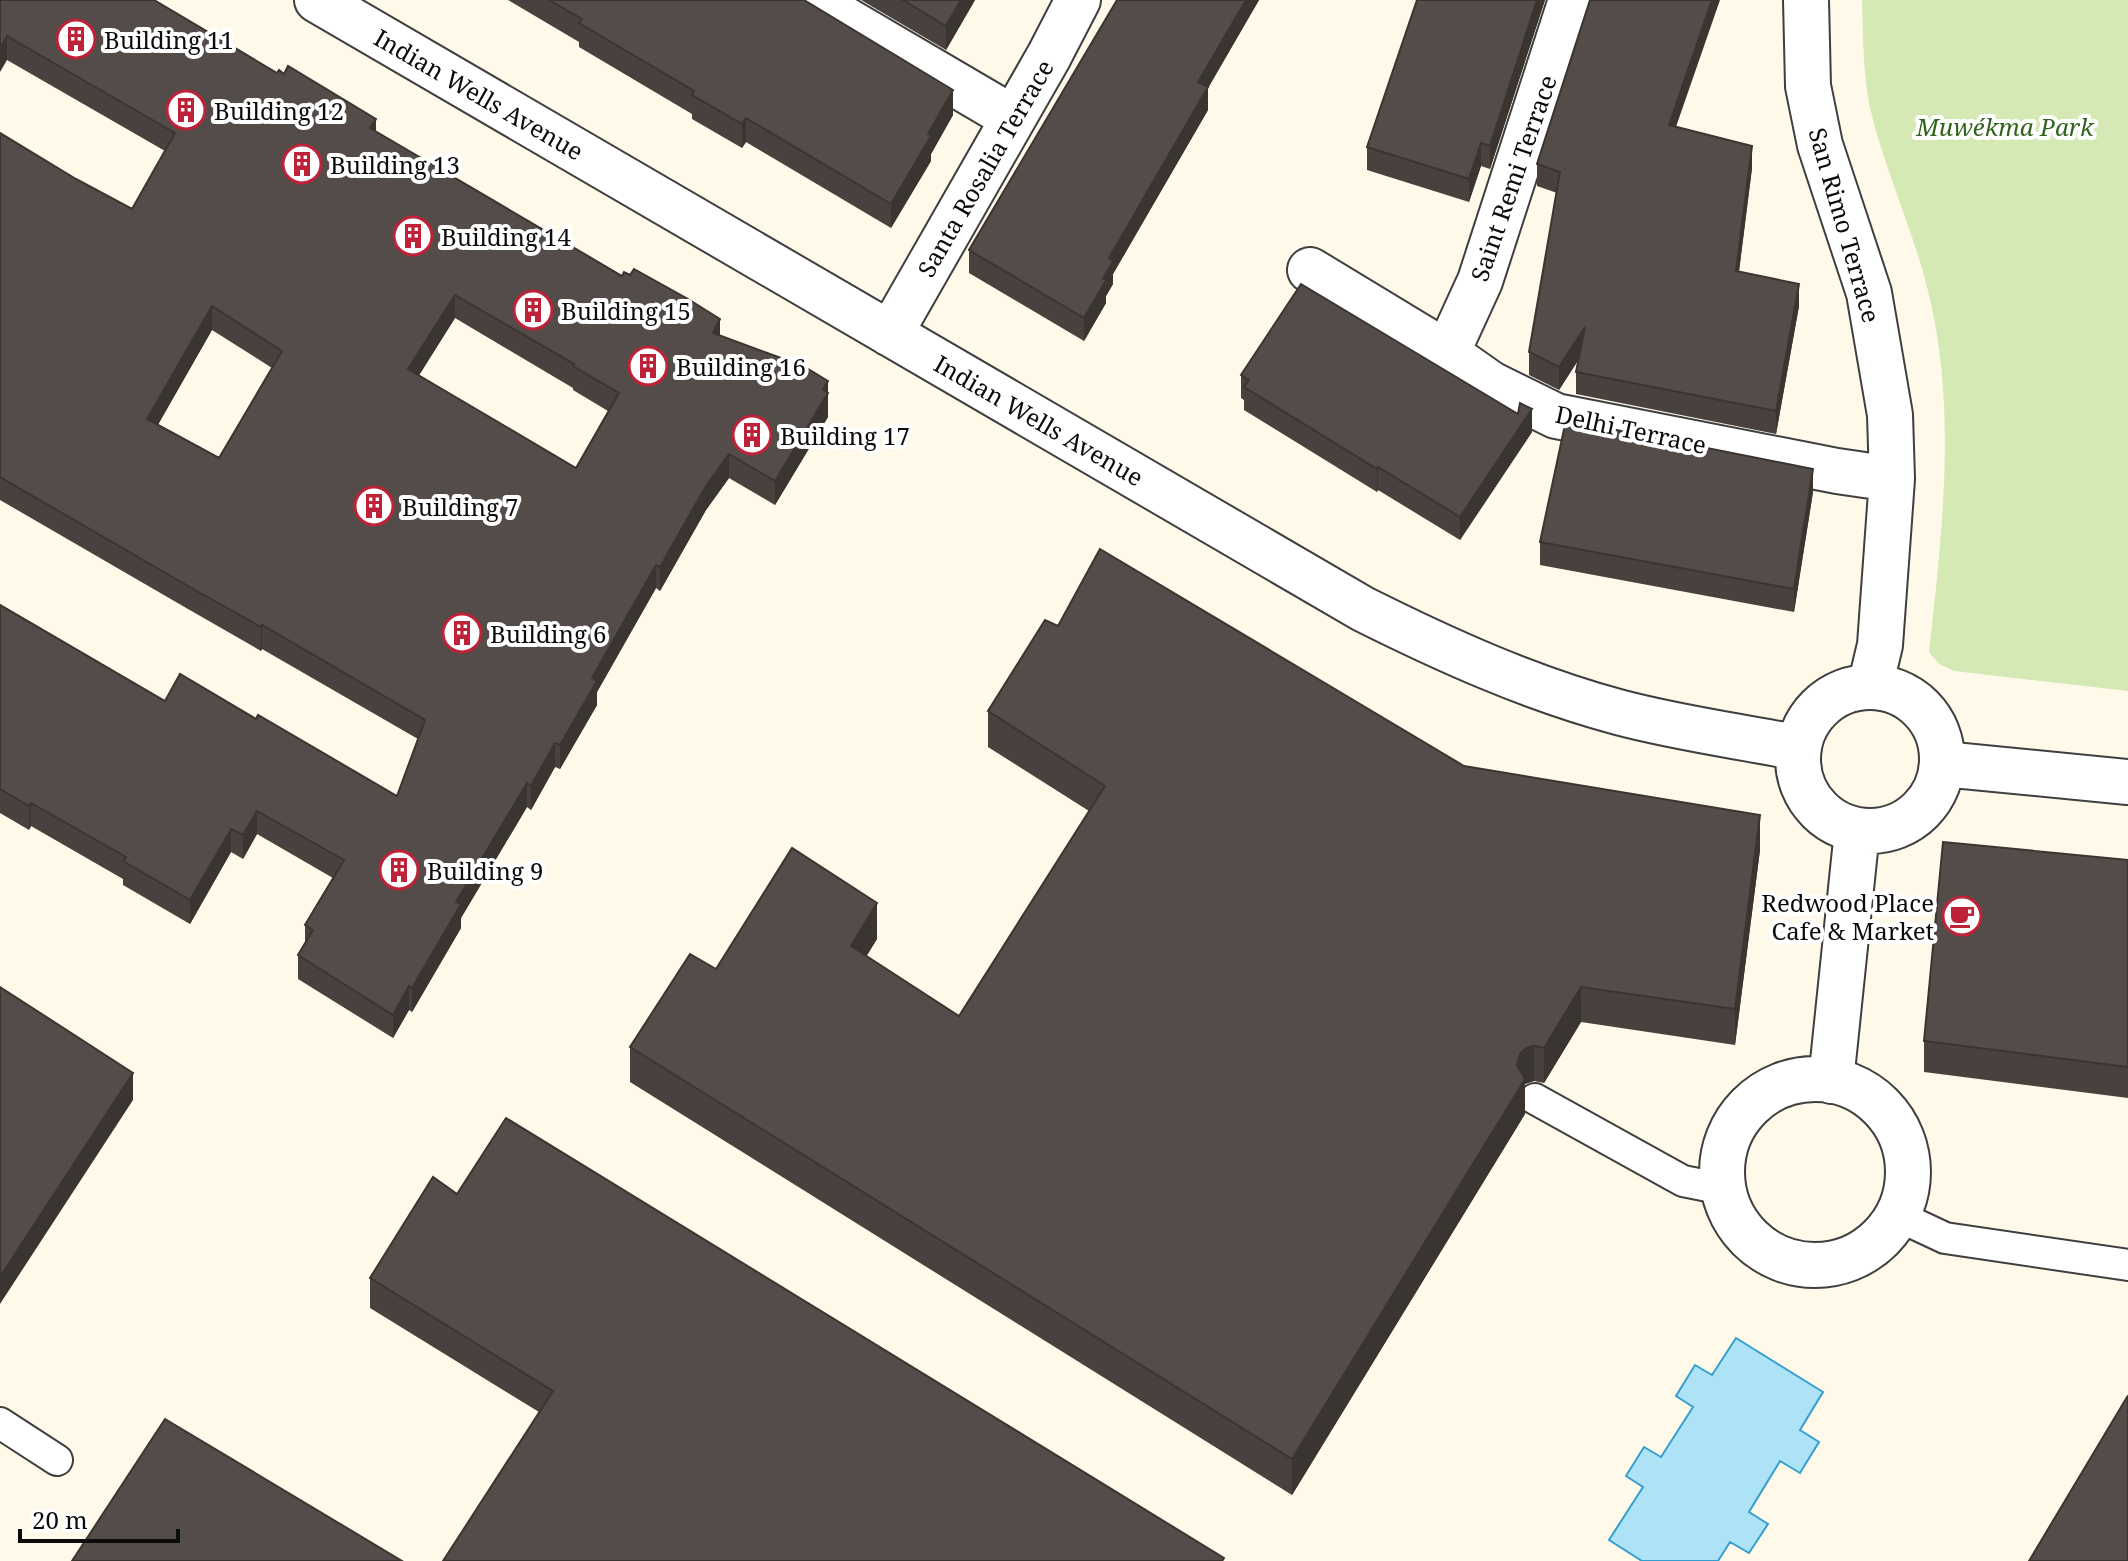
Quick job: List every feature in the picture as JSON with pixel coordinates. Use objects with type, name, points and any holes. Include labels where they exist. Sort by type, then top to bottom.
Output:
[{"type":"street","name":"Indian Wells Avenue","points":[[317,0],[1363,609],[1450,652],[1539,687],[1620,712],[1799,748]]},
{"type":"street","points":[[812,0],[1013,118]]},
{"type":"street","name":"Santa Rosalia Terrace","points":[[890,334],[1064,30],[1078,0]]},
{"type":"street","name":"Saint Remi Terrace","points":[[1447,353],[1480,281],[1571,0]]},
{"type":"street","name":"San Rimo Terrace","points":[[1806,0],[1808,86],[1820,145],[1869,293],[1890,415],[1892,479],[1880,645],[1870,687]]},
{"type":"street","name":"Delhi Terrace","points":[[1310,270],[1447,353],[1491,384],[1556,416],[1892,479]]},
{"type":"street","points":[[1870,687],[1893,690],[1914,702],[1931,719],[1940,741],[1943,764],[1937,788],[1924,809],[1905,823],[1882,831],[1857,831],[1837,823],[1819,810],[1806,792],[1799,770],[1799,748],[1815,711],[1840,694],[1870,687]]},
{"type":"street","points":[[1943,764],[2128,782]]},
{"type":"street","points":[[1831,1081],[1857,831]]},
{"type":"street","points":[[1800,1080],[1831,1081],[1852,1086],[1871,1097],[1887,1113],[1899,1132],[1906,1152],[1909,1174],[1906,1196],[1898,1216],[1885,1235],[1867,1250],[1846,1260],[1824,1265],[1802,1265],[1779,1259],[1759,1247],[1742,1231],[1730,1211],[1723,1189],[1722,1160],[1730,1131],[1748,1107],[1771,1089],[1800,1080]]},
{"type":"lane","points":[[1535,1099],[1683,1181],[1723,1189]]},
{"type":"lane","points":[[1898,1216],[1945,1238],[2128,1265]]},
{"type":"lane","points":[[0,1423],[57,1460]]},
{"type":"green space","name":"Muwékma Park","points":[[1862,0],[2128,0],[2128,691],[1954,671],[1939,664],[1929,652],[1942,518],[1943,383],[1938,339],[1923,271],[1869,103]]},
{"type":"water","points":[[1736,1338],[1823,1392],[1800,1430],[1819,1442],[1800,1473],[1780,1461],[1749,1512],[1768,1524],[1749,1553],[1730,1542],[1718,1561],[1642,1561],[1609,1540],[1643,1487],[1626,1476],[1644,1447],[1661,1457],[1693,1407],[1676,1396],[1695,1365],[1712,1375]]},
{"type":"building","points":[[0,0],[154,0],[277,73],[279,70],[284,74],[288,66],[376,119],[370,128],[622,276],[624,272],[630,275],[634,269],[688,299],[720,319],[713,333],[803,366],[828,381],[823,390],[828,393],[775,481],[729,454],[706,486],[660,567],[656,565],[592,678],[597,681],[560,745],[555,743],[531,786],[527,783],[456,902],[461,904],[393,1015],[298,955],[313,930],[305,925],[344,860],[257,811],[243,835],[231,829],[190,900],[123,861],[126,857],[31,803],[29,806],[0,789],[0,605],[165,701],[180,674],[256,719],[258,715],[397,796],[425,720],[0,477],[0,133],[132,209],[175,133],[7,36],[0,48]],"holes":[[[455,295],[619,393],[576,468],[408,369]],[[212,306],[282,351],[219,458],[147,419]]]},
{"type":"building","points":[[549,0],[804,0],[953,90],[928,134],[931,136],[891,204],[746,118],[742,124],[692,95],[694,91],[579,23],[582,19]]},
{"type":"building","points":[[903,0],[961,0],[946,26]]},
{"type":"building","points":[[1117,0],[1246,0],[1198,82],[1208,87],[1109,258],[1113,261],[1103,279],[1106,280],[1084,318],[969,250]]},
{"type":"building","points":[[1417,0],[1537,0],[1490,146],[1481,143],[1469,179],[1367,147]]},
{"type":"building","points":[[1590,0],[1712,0],[1669,125],[1752,146],[1736,271],[1799,284],[1776,411],[1576,372],[1585,327],[1559,367],[1529,352],[1560,172],[1537,164]]},
{"type":"building","points":[[1301,284],[1518,414],[1520,403],[1532,409],[1460,517],[1244,387],[1249,380],[1241,375]]},
{"type":"building","points":[[1566,420],[1813,469],[1794,589],[1540,542]]},
{"type":"building","points":[[1100,549],[1464,766],[1760,815],[1735,1009],[1581,987],[1544,1048],[1526,1048],[1520,1054],[1517,1065],[1525,1079],[1292,1459],[630,1047],[690,954],[716,969],[792,848],[877,903],[851,946],[959,1016],[1105,786],[988,711],[1045,620],[1058,626]]},
{"type":"building","points":[[1943,842],[2128,860],[2128,1067],[1924,1041]]},
{"type":"building","points":[[0,987],[133,1073],[0,1277]]},
{"type":"building","points":[[506,1118],[1224,1558],[1222,1561],[443,1561],[553,1391],[370,1278],[433,1177],[457,1194]]},
{"type":"building","points":[[2127,1397],[2128,1561],[2029,1561]]},
{"type":"building","points":[[165,1419],[402,1561],[72,1561]]},
{"type":"place","name":"Building 11","points":[[76,39]]},
{"type":"place","name":"Building 12","points":[[186,110]]},
{"type":"place","name":"Building 13","points":[[302,164]]},
{"type":"place","name":"Building 14","points":[[413,236]]},
{"type":"place","name":"Building 15","points":[[533,310]]},
{"type":"place","name":"Building 16","points":[[648,366]]},
{"type":"place","name":"Building 17","points":[[752,435]]},
{"type":"place","name":"Building 7","points":[[374,506]]},
{"type":"place","name":"Building 6","points":[[462,633]]},
{"type":"place","name":"Building 9","points":[[399,870]]},
{"type":"place","name":"Redwood Place Cafe & Market","points":[[1962,916]]}]
